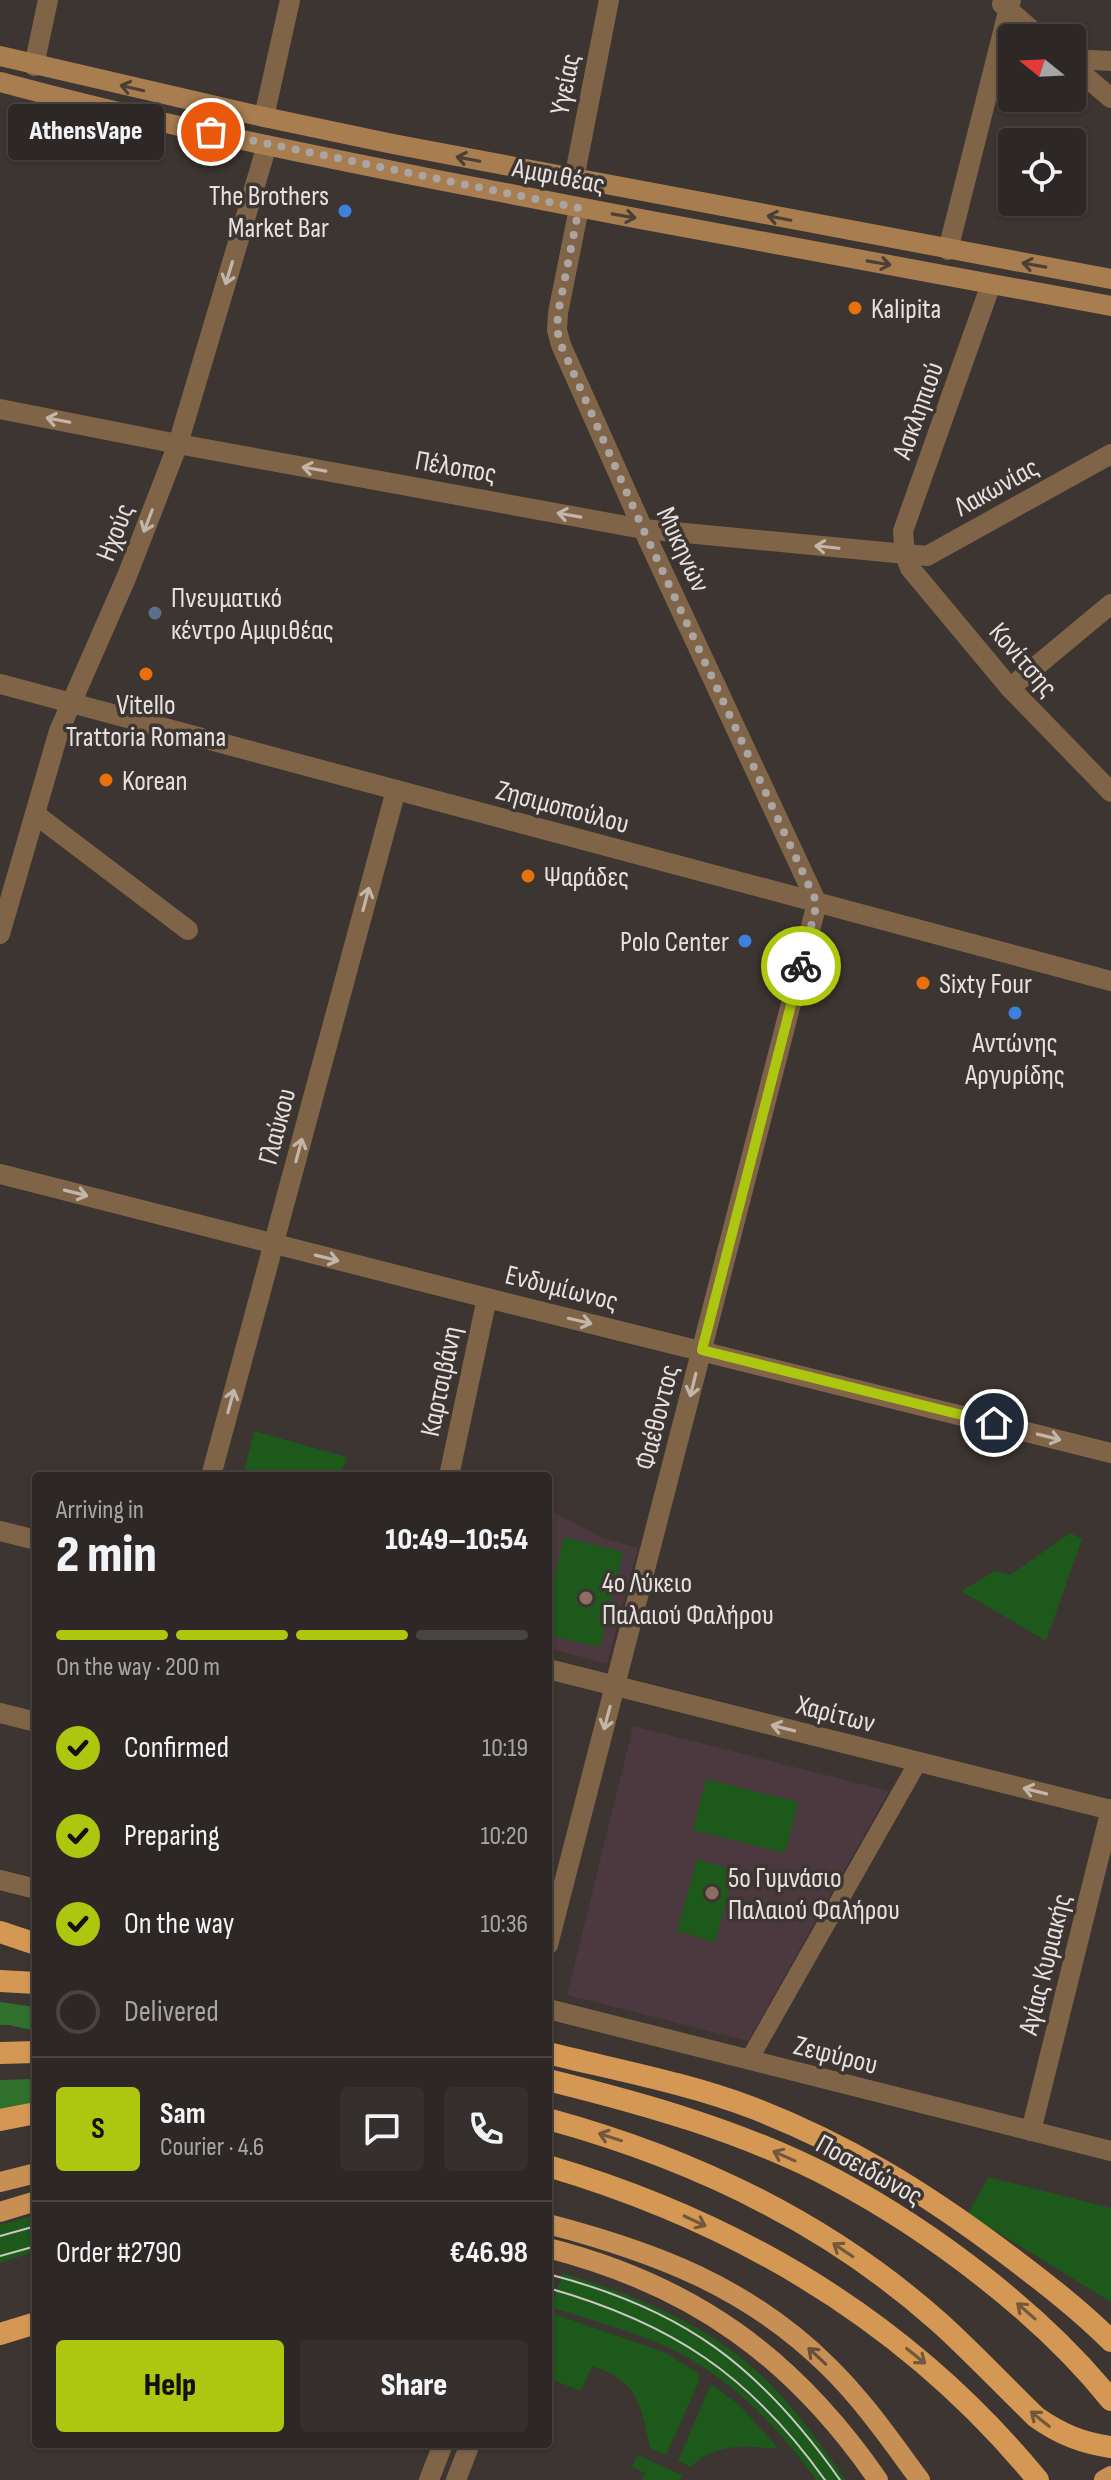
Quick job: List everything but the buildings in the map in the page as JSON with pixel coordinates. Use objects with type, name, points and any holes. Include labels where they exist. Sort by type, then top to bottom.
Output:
[{"type":"highway","points":[[6,1934],[32,1941]]},
{"type":"highway","points":[[0,1981],[32,1984]]},
{"type":"highway","points":[[0,2053],[32,2052]]},
{"type":"highway","points":[[552,2054],[646,2076],[751,2107],[854,2153],[891,2173],[971,2227],[1052,2288],[1111,2341]]},
{"type":"highway","name":"Ποσειδώνος","points":[[552,2081],[688,2119],[833,2178],[898,2216],[1025,2309],[1106,2393]]},
{"type":"highway","points":[[0,2112],[32,2113]]},
{"type":"highway","points":[[0,2120],[32,2114]]},
{"type":"highway","points":[[552,2120],[610,2136],[684,2164],[797,2219],[911,2299],[1043,2422],[1070,2438],[1111,2447]]},
{"type":"highway","points":[[552,2167],[624,2190],[704,2224],[829,2291],[923,2361],[963,2398],[1031,2472]]},
{"type":"highway","points":[[0,2334],[32,2324]]},
{"type":"main road","name":"Αμφιθέας","points":[[0,56],[264,117],[574,179],[1111,279]]},
{"type":"main road","name":"Αμφιθέας","points":[[0,82],[267,145],[579,208],[1111,306]]},
{"type":"main road","points":[[0,2182],[32,2174]]},
{"type":"main road","points":[[0,2212],[32,2202]]},
{"type":"main road","points":[[552,2235],[643,2252],[739,2296],[774,2320],[829,2367],[920,2480]]},
{"type":"main road","points":[[552,2236],[694,2304],[722,2321],[799,2384],[843,2433],[878,2480]]},
{"type":"main road","points":[[1104,2480],[1111,2476]]},
{"type":"street","points":[[34,66],[48,0]]},
{"type":"street","points":[[264,117],[290,0]]},
{"type":"street","name":"Υγείας","points":[[574,179],[609,0]]},
{"type":"street","points":[[1005,3],[1027,24]]},
{"type":"street","points":[[948,250],[1005,3]]},
{"type":"street","points":[[1086,62],[1111,61]]},
{"type":"street","points":[[1086,75],[1111,98]]},
{"type":"street","name":"Ηχούς","points":[[0,934],[7,888],[35,814],[59,731],[127,576],[178,444],[267,145]]},
{"type":"street","name":"Μυκηνών","points":[[579,208],[558,313],[557,330],[561,345],[817,903]]},
{"type":"street","name":"Ασκληπιού","points":[[905,555],[903,531],[991,284]]},
{"type":"street","name":"Πέλοπος","points":[[0,409],[643,529],[905,555]]},
{"type":"street","name":"Λακωνίας","points":[[905,555],[927,556],[1111,454]]},
{"type":"street","name":"Κονίτσης","points":[[905,555],[910,568],[1010,688],[1111,792]]},
{"type":"street","points":[[1010,688],[1111,604]]},
{"type":"street","name":"Ζησιμοπούλου","points":[[0,684],[1111,981]]},
{"type":"street","name":"Γλαύκου","points":[[212,1472],[396,790]]},
{"type":"street","points":[[35,814],[188,930]]},
{"type":"street","name":"Φαέθοντος","points":[[552,1930],[817,903]]},
{"type":"street","name":"Ενδυμίωνος","points":[[0,1174],[1111,1453]]},
{"type":"street","name":"Καρτσιβάνη","points":[[450,1472],[487,1298]]},
{"type":"street","points":[[0,1531],[32,1539]]},
{"type":"street","name":"Χαρίτων","points":[[552,1670],[1111,1810]]},
{"type":"street","points":[[0,1713],[32,1721]]},
{"type":"street","points":[[749,2060],[918,1762]]},
{"type":"street","name":"Αγίας Κυριακής","points":[[1031,2131],[1111,1810]]},
{"type":"street","points":[[0,1880],[32,1888]]},
{"type":"street","name":"Ζεφύρου","points":[[552,2010],[1111,2151]]},
{"type":"street","points":[[429,2480],[441,2448]]},
{"type":"street","points":[[456,2480],[468,2448]]},
{"type":"shaded area","name":"4ο Λύκειο Παλαιού Φαλήρου","points":[[552,1511],[602,1538],[638,1548],[607,1664],[552,1649]]},
{"type":"shaded area","name":"5ο Γυμνάσιο Παλαιού Φαλήρου","points":[[633,1726],[889,1791],[748,2041],[567,1995]]},
{"type":"green space","points":[[254,1431],[347,1457],[341,1472],[244,1472]]},
{"type":"green space","points":[[1070,1533],[1082,1539],[1046,1641],[961,1591],[995,1571],[1010,1575]]},
{"type":"green space","points":[[564,1537],[623,1552],[600,1647],[552,1636],[552,1587]]},
{"type":"green space","points":[[706,1779],[798,1802],[785,1853],[693,1830]]},
{"type":"green space","points":[[697,1859],[735,1870],[715,1942],[677,1931]]},
{"type":"green space","points":[[0,2002],[32,2006],[32,2030],[0,2025]]},
{"type":"green space","points":[[32,2079],[32,2108],[0,2116],[0,2080]]},
{"type":"green space","points":[[988,2177],[1111,2208],[1111,2302],[968,2214]]},
{"type":"green space","points":[[32,2216],[32,2252],[0,2263],[0,2225]]},
{"type":"green space","points":[[563,2273],[645,2302],[696,2328],[744,2360],[777,2391],[846,2480],[816,2480],[768,2422],[711,2372],[639,2335],[552,2307]]},
{"type":"green space","points":[[552,2313],[664,2352],[699,2374],[699,2381],[666,2455],[650,2448],[640,2407],[635,2396],[619,2379],[592,2366],[581,2391],[552,2380]]},
{"type":"green space","points":[[713,2385],[739,2405],[779,2449],[743,2447],[721,2450],[691,2467],[678,2461]]},
{"type":"green space","points":[[637,2455],[682,2475],[680,2480],[642,2480],[645,2473],[632,2467]]},
{"type":"tram line","points":[[0,2236],[32,2227]]},
{"type":"tram line","points":[[0,2256],[32,2247]]},
{"type":"tram line","points":[[552,2275],[640,2305],[715,2347],[780,2405],[840,2480]]},
{"type":"tram line","points":[[552,2289],[633,2318],[705,2358],[768,2411],[825,2480]]},
{"type":"way so far","points":[[211,132],[579,208],[558,313],[557,330],[561,345],[817,903],[801,966]]},
{"type":"place","name":"AthensVape","points":[[211,132]]},
{"type":"place","name":"The Brothers Market Bar","points":[[345,211]]},
{"type":"place","name":"Kalipita","points":[[855,308]]},
{"type":"place","name":"Πνευματικό κέντρο Αμφιθέας","points":[[155,613]]},
{"type":"place","name":"Vitello Trattoria Romana","points":[[146,674]]},
{"type":"place","name":"Korean","points":[[106,780]]},
{"type":"place","name":"Ψαράδες","points":[[528,876]]},
{"type":"place","name":"Polo Center","points":[[745,941]]},
{"type":"place","name":"Sixty Four","points":[[923,983]]},
{"type":"place","name":"Αντώνης Αργυρίδης","points":[[1015,1013]]},
{"type":"place","name":"4ο Λύκειο Παλαιού Φαλήρου","points":[[586,1598]]},
{"type":"place","name":"5ο Γυμνάσιο Παλαιού Φαλήρου","points":[[712,1893]]},
{"type":"route","points":[[801,966],[702,1350],[994,1423]]}]
